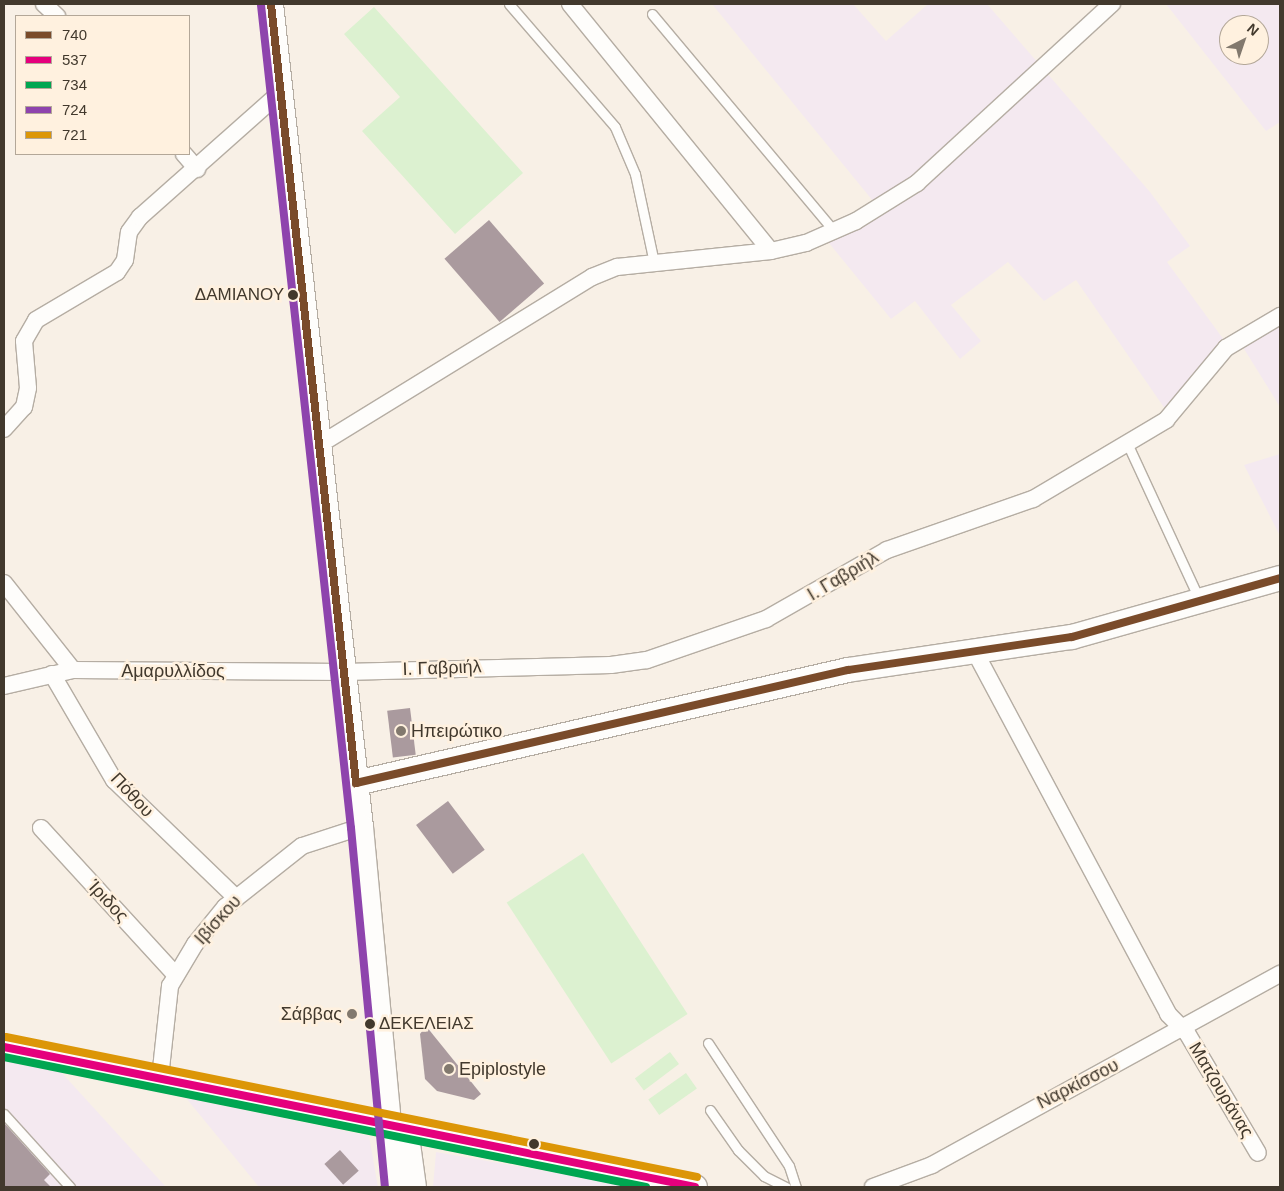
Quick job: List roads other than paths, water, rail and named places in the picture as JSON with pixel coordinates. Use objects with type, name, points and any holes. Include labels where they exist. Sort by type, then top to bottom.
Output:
[{"type":"main road","points":[[271,4],[361,827],[386,1123],[394,1187]]},
{"type":"main road","points":[[356,784],[848,670],[1072,637],[1201,603],[1280,578]]},
{"type":"main road","points":[[4,1047],[386,1123],[640,1181],[696,1187]]},
{"type":"main road","points":[[386,1123],[408,1144],[414,1187]]},
{"type":"street","points":[[44,4],[56,15]]},
{"type":"street","points":[[570,4],[771,251]]},
{"type":"street","points":[[319,445],[592,277],[617,267],[771,251],[834,231],[917,183],[1112,4]]},
{"type":"street","points":[[4,429],[24,407],[28,388],[24,340],[36,320],[117,272],[124,260],[133,225],[281,92]]},
{"type":"street","points":[[185,155],[197,169]]},
{"type":"street","name":"Ι. Γαβριήλ","points":[[344,672],[611,665],[703,644],[804,600],[887,550],[1027,502],[1127,443],[1179,408],[1226,348],[1280,316]]},
{"type":"street","points":[[4,583],[73,670]]},
{"type":"street","name":"Ματζουράνας","points":[[974,650],[1094,879],[1168,1014],[1181,1027],[1258,1153]]},
{"type":"street","name":"Αμαρυλλίδος","points":[[4,686],[73,670],[344,672]]},
{"type":"street","name":"Πόθου","points":[[52,674],[114,780],[236,898]]},
{"type":"street","name":"Ιβίσκου","points":[[160,1078],[168,999],[175,974],[236,898],[302,846],[361,827]]},
{"type":"street","name":"Ίριδος","points":[[40,828],[175,974]]},
{"type":"street","name":"Ναρκίσσου","points":[[873,1187],[932,1165],[1280,974]]},
{"type":"lane","points":[[509,4],[615,127],[635,174],[654,263]]},
{"type":"lane","points":[[652,14],[834,231]]},
{"type":"lane","points":[[1127,443],[1201,603]]},
{"type":"lane","points":[[708,1043],[789,1166],[796,1187]]},
{"type":"lane","points":[[710,1110],[738,1150],[764,1176],[786,1187]]},
{"type":"lane","points":[[4,1114],[70,1187]]},
{"type":"place","name":"ΔΑΜΙΑΝΟΥ","points":[[293,295]]},
{"type":"place","name":"Ηπειρώτικο","points":[[401,731]]},
{"type":"place","name":"Σάββας","points":[[352,1014]]},
{"type":"place","name":"ΔΕΚΕΛΕΙΑΣ","points":[[370,1024]]},
{"type":"place","name":"Epiplostyle","points":[[449,1069]]}]
